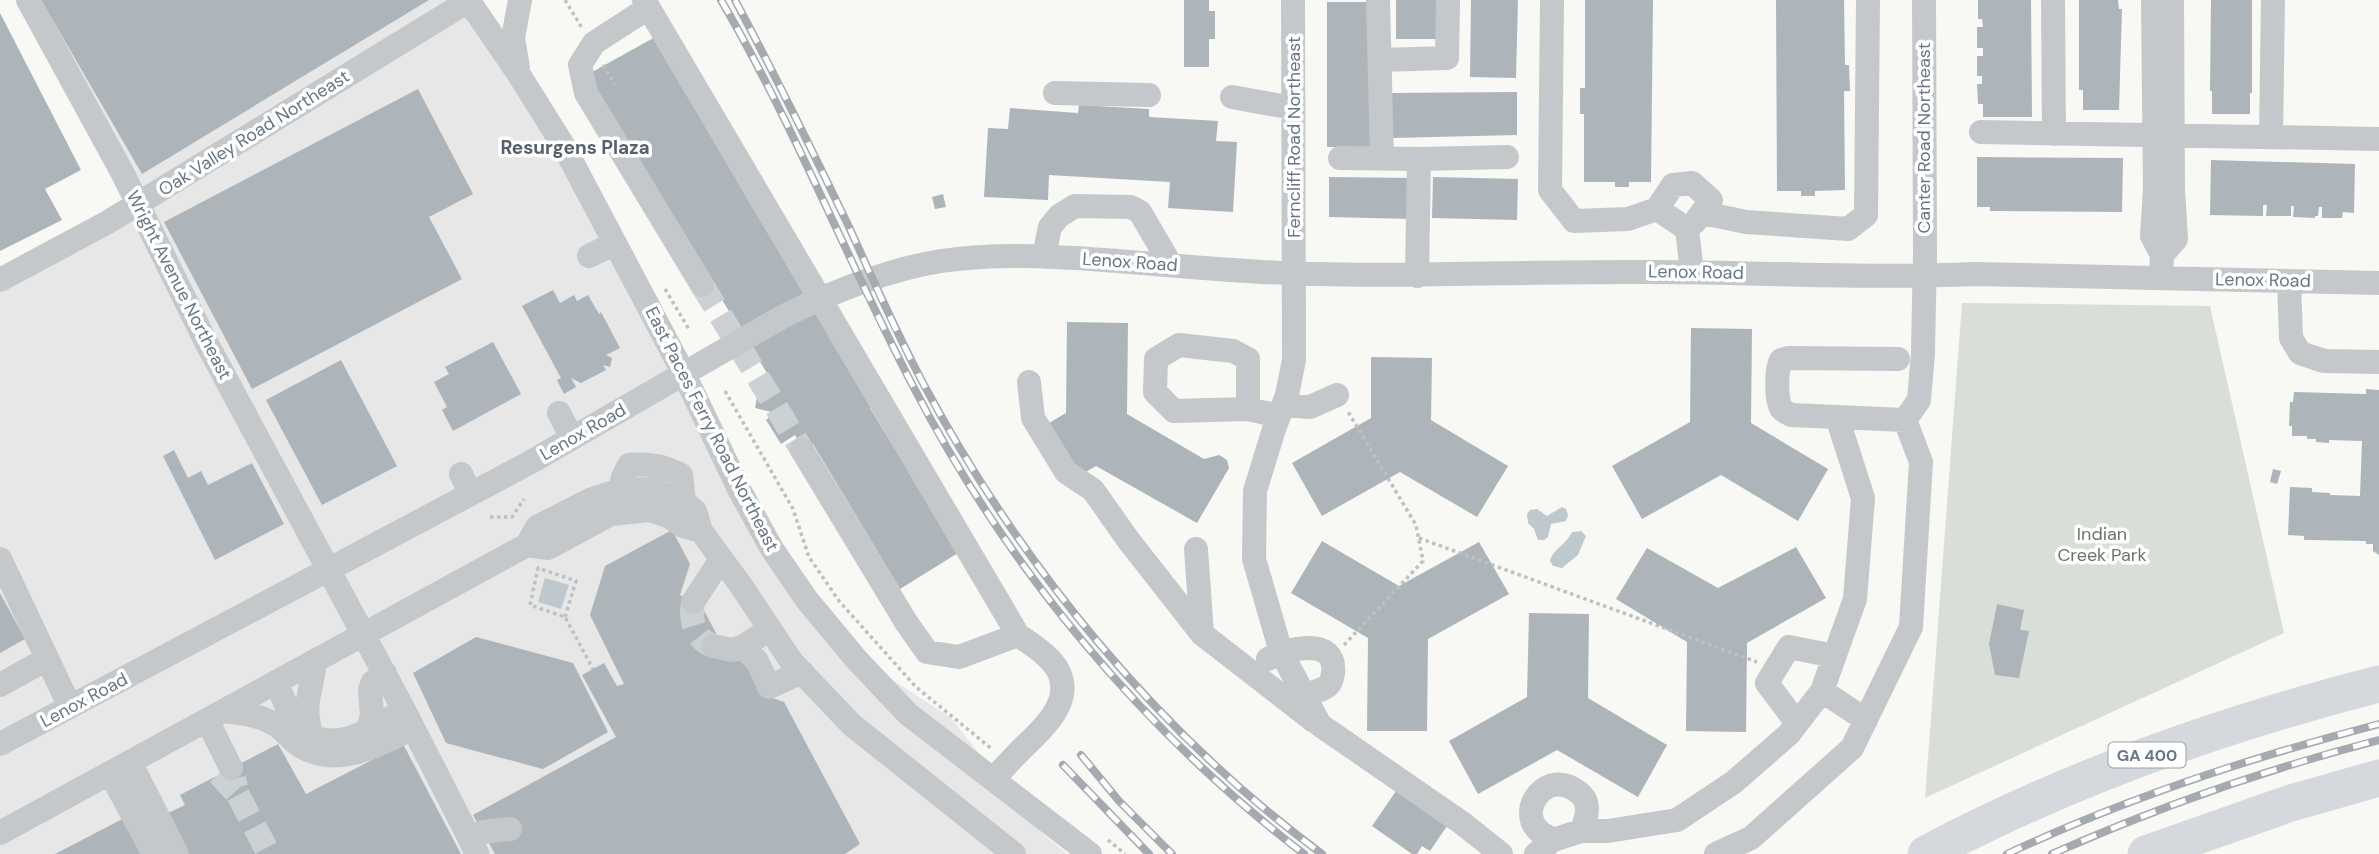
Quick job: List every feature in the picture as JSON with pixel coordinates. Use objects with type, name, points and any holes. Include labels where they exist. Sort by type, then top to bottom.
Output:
[{"type":"highway","name":"GA 400","points":[[1926,854],[2009,813],[2136,759],[2264,715],[2379,684]]},
{"type":"highway","points":[[2146,854],[2291,803],[2379,778]]},
{"type":"street","name":"Wright Avenue Northeast","points":[[28,0],[137,204],[206,342],[351,608],[474,848]]},
{"type":"street","name":"Oak Valley Road Northeast","points":[[0,281],[108,222],[469,0]]},
{"type":"street","name":"East Paces Ferry Road Northeast","points":[[469,0],[563,145],[684,374],[740,491],[772,549],[807,600],[856,660],[908,714],[1090,854]]},
{"type":"street","points":[[518,73],[513,38],[520,0]]},
{"type":"street","points":[[1378,0],[1382,158]]},
{"type":"street","points":[[1380,60],[1447,58],[1448,0]]},
{"type":"street","points":[[1552,0],[1550,190],[1574,221],[1629,219],[1657,209],[1673,185],[1692,183],[1711,200],[1695,221],[1692,272]]},
{"type":"street","points":[[1657,209],[1695,221],[1848,229],[1866,215],[1868,0]]},
{"type":"street","name":"Canter Road Northeast","points":[[1905,420],[1919,400],[1923,354],[1924,0]]},
{"type":"street","points":[[2053,0],[2054,134]]},
{"type":"street","points":[[2153,0],[2163,135],[2176,239],[2161,267]]},
{"type":"street","points":[[2163,135],[2172,0]]},
{"type":"street","points":[[2271,137],[2273,0]]},
{"type":"street","name":"Ferncliff Road Northeast","points":[[1296,2],[1293,108],[1294,360],[1255,491],[1254,559],[1281,652],[1320,725]]},
{"type":"street","points":[[702,285],[586,93],[580,65],[594,43],[646,4],[1018,635],[1038,649],[1058,670],[1060,705],[1043,731],[993,779]]},
{"type":"street","points":[[1055,93],[1149,95]]},
{"type":"street","points":[[1232,97],[1293,108]]},
{"type":"street","points":[[1981,132],[2379,139]]},
{"type":"street","points":[[1340,158],[1507,157]]},
{"type":"street","points":[[1417,276],[1419,159]]},
{"type":"street","points":[[1044,256],[1050,227],[1059,216],[1074,206],[1131,207],[1140,212],[1171,265]]},
{"type":"street","points":[[589,256],[615,243]]},
{"type":"street","name":"Lenox Road","points":[[0,744],[330,569],[466,484],[572,438],[782,317],[823,296],[881,275],[940,261],[992,256],[1044,256],[1294,274],[1417,276],[1692,272],[1925,277],[2161,267],[2289,281],[2379,283]]},
{"type":"street","points":[[2289,281],[2291,338],[2300,353],[2325,361],[2379,362]]},
{"type":"street","points":[[1716,854],[1751,838],[1852,748],[1911,627],[1921,462],[1905,420],[1791,415],[1779,405],[1777,366],[1781,360],[1788,358],[1898,359]]},
{"type":"street","points":[[1030,382],[1033,418],[1066,472],[1093,490],[1202,634],[1320,725],[1462,823],[1501,854]]},
{"type":"street","points":[[1248,409],[1281,411],[1310,407],[1337,395]]},
{"type":"street","points":[[559,413],[572,438]]},
{"type":"street","points":[[1581,831],[1588,814],[1584,796],[1569,784],[1551,784],[1536,795],[1531,813],[1544,847],[1581,831],[1608,831],[1677,820],[1734,782],[1789,734],[1822,691],[1855,599],[1863,498],[1837,417]]},
{"type":"street","points":[[802,450],[927,653],[959,657],[1018,635]]},
{"type":"street","points":[[0,833],[527,545],[537,527],[590,500],[620,490],[629,465],[646,463],[666,467],[681,475],[684,502],[695,511],[701,531],[802,673],[852,725],[952,819],[1005,852]]},
{"type":"street","points":[[527,545],[548,548],[611,514],[650,510],[668,516],[683,526],[701,531]]},
{"type":"street","points":[[1196,549],[1202,634]]},
{"type":"street","points":[[0,559],[70,707]]},
{"type":"street","points":[[693,602],[721,559]]},
{"type":"street","points":[[713,646],[731,650],[742,647],[770,629]]},
{"type":"street","points":[[742,647],[757,661],[766,688],[802,673]]},
{"type":"street","points":[[1248,669],[1281,652],[1302,647],[1318,649],[1331,660],[1331,682],[1325,688],[1305,695]]},
{"type":"street","points":[[1797,722],[1767,683],[1789,647],[1834,656]]},
{"type":"street","points":[[0,685],[47,659]]},
{"type":"street","points":[[311,734],[306,715],[315,661]]},
{"type":"street","points":[[367,732],[372,716],[370,689],[373,682],[384,672]]},
{"type":"street","points":[[269,686],[278,726]]},
{"type":"street","points":[[269,686],[303,731],[320,739],[344,740],[409,719]]},
{"type":"street","points":[[1822,691],[1866,720]]},
{"type":"street","points":[[208,719],[244,713],[278,726],[302,747],[337,755],[356,754],[409,719]]},
{"type":"street","points":[[208,719],[225,771]]},
{"type":"street","points":[[120,767],[154,854]]},
{"type":"street","points":[[120,767],[177,854]]},
{"type":"street","points":[[474,848],[510,832]]},
{"type":"path","points":[[604,66],[615,84]]},
{"type":"path","points":[[1331,660],[1423,561],[1416,525],[1337,395]]},
{"type":"path","points":[[490,517],[512,517],[524,499]]},
{"type":"path","points":[[1419,538],[1776,668]]},
{"type":"path","points":[[565,617],[576,581],[538,568],[530,605],[565,617],[593,669]]},
{"type":"shaded area","points":[[21,0],[468,0],[838,644],[951,718],[1043,834],[1067,854],[0,854],[0,280],[133,204]]},
{"type":"shaded area","points":[[1562,507],[1568,515],[1566,521],[1551,524],[1548,537],[1538,540],[1534,529],[1528,523],[1527,514],[1530,510],[1537,509],[1547,516]]},
{"type":"shaded area","points":[[1581,531],[1586,536],[1578,555],[1562,568],[1553,566],[1550,561],[1553,554],[1572,532]]},
{"type":"shaded area","points":[[545,578],[569,585],[561,609],[538,602]]},
{"type":"green space","name":"Indian Creek Park","points":[[1962,303],[2210,306],[2284,633],[1925,798]]},
{"type":"building","points":[[41,0],[429,0],[142,174]]},
{"type":"building","points":[[1184,0],[1209,0],[1209,11],[1215,11],[1215,39],[1209,39],[1209,67],[1184,67]]},
{"type":"building","points":[[1396,0],[1436,0],[1436,39],[1396,39]]},
{"type":"building","points":[[1471,0],[1518,0],[1516,78],[1470,77]]},
{"type":"building","points":[[1585,0],[1653,0],[1651,182],[1629,182],[1629,187],[1615,187],[1615,182],[1584,182],[1584,114],[1580,114],[1580,88],[1585,88]]},
{"type":"building","points":[[1776,0],[1844,0],[1845,65],[1849,65],[1850,91],[1844,91],[1845,190],[1815,191],[1815,196],[1801,196],[1801,191],[1777,191]]},
{"type":"building","points":[[1978,0],[2031,0],[2032,117],[1983,117],[1983,104],[1978,104],[1977,84],[1982,84],[1982,76],[1977,76],[1977,56],[1983,56],[1983,48],[1977,48],[1977,27],[1983,27],[1982,19],[1978,19]]},
{"type":"building","points":[[2079,0],[2118,0],[2119,9],[2122,9],[2119,110],[2083,110],[2083,90],[2079,90]]},
{"type":"building","points":[[2211,0],[2252,0],[2250,114],[2212,114]]},
{"type":"building","points":[[1327,2],[1370,2],[1370,147],[1327,147]]},
{"type":"building","points":[[0,13],[81,170],[45,189],[62,220],[0,251]]},
{"type":"building","points":[[657,36],[874,405],[870,408],[958,553],[900,589],[813,444],[804,450],[795,435],[781,444],[766,420],[776,413],[755,408],[758,392],[773,395],[778,391],[585,76]]},
{"type":"building","points":[[418,89],[473,194],[429,217],[462,279],[252,389],[164,222]]},
{"type":"building","points":[[1517,92],[1517,135],[1392,138],[1391,93]]},
{"type":"building","points":[[1079,105],[1149,109],[1149,117],[1218,121],[1216,141],[1237,142],[1233,212],[1168,208],[1170,182],[1049,175],[1048,200],[984,197],[988,128],[1008,129],[1010,108],[1078,113]]},
{"type":"building","points":[[1977,157],[2123,158],[2122,212],[1990,211],[1990,207],[1977,207]]},
{"type":"building","points":[[2211,160],[2355,164],[2354,213],[2343,212],[2342,218],[2322,218],[2322,207],[2319,207],[2318,216],[2315,218],[2293,217],[2294,206],[2291,206],[2291,216],[2266,216],[2267,205],[2263,205],[2263,216],[2210,215]]},
{"type":"building","points":[[1329,177],[1414,178],[1413,219],[1329,217]]},
{"type":"building","points":[[1433,177],[1518,179],[1517,220],[1432,218]]},
{"type":"building","points":[[943,194],[946,207],[935,209],[932,197]]},
{"type":"building","points":[[553,290],[560,303],[574,295],[577,301],[588,295],[599,314],[601,312],[620,348],[606,355],[612,358],[610,367],[603,365],[606,370],[581,383],[571,378],[576,387],[564,394],[557,380],[561,378],[522,306]]},
{"type":"building","points":[[1067,322],[1128,323],[1127,414],[1204,459],[1219,455],[1227,460],[1229,468],[1197,523],[1096,466],[1079,476],[1049,423],[1066,413]]},
{"type":"building","points":[[1691,328],[1752,329],[1751,423],[1828,469],[1798,521],[1721,475],[1642,519],[1612,466],[1690,422]]},
{"type":"building","points":[[493,342],[521,394],[453,431],[442,410],[447,407],[434,382],[449,374],[445,367]]},
{"type":"building","points":[[1371,357],[1432,358],[1431,420],[1508,466],[1477,517],[1400,472],[1322,516],[1292,463],[1371,418]]},
{"type":"building","points":[[341,360],[397,466],[322,505],[266,400]]},
{"type":"building","points":[[2366,389],[2379,390],[2379,555],[2373,551],[2373,544],[2366,544],[2366,541],[2304,540],[2304,536],[2288,535],[2290,487],[2312,488],[2312,492],[2330,495],[2360,496],[2362,441],[2329,440],[2329,443],[2316,442],[2316,439],[2307,439],[2307,436],[2292,436],[2292,426],[2289,426],[2290,402],[2293,402],[2294,392],[2366,394]]},
{"type":"building","points":[[174,450],[188,478],[201,471],[208,485],[252,463],[284,524],[215,560],[163,456]]},
{"type":"building","points":[[2273,469],[2281,471],[2277,484],[2270,482]]},
{"type":"building","points":[[672,530],[690,564],[680,595],[701,605],[716,633],[712,652],[748,663],[767,696],[784,702],[860,844],[845,854],[495,854],[473,815],[616,737],[582,675],[604,663],[617,686],[624,684],[590,615],[605,566]]},
{"type":"building","points":[[1322,541],[1399,586],[1479,542],[1509,594],[1428,639],[1427,731],[1367,731],[1368,638],[1291,593]]},
{"type":"building","points":[[1796,547],[1826,598],[1747,643],[1746,732],[1686,731],[1687,642],[1616,599],[1647,548],[1718,588]]},
{"type":"building","points":[[0,593],[25,639],[0,653]]},
{"type":"building","points":[[1997,604],[2024,610],[2020,630],[2029,631],[2019,678],[1995,675],[1989,644]]},
{"type":"building","points":[[1529,613],[1589,614],[1588,698],[1667,745],[1638,797],[1557,750],[1478,794],[1449,741],[1527,697]]},
{"type":"building","points":[[476,637],[573,663],[608,732],[543,769],[446,743],[413,673]]},
{"type":"building","points":[[278,744],[306,794],[403,744],[461,854],[55,854],[132,814],[168,813],[185,805],[180,795]]},
{"type":"building","points":[[1396,791],[1447,826],[1430,851],[1422,846],[1417,854],[1412,854],[1372,826]]},
{"type":"tunnel","points":[[702,285],[802,450]]},
{"type":"tunnel","points":[[693,602],[695,628],[701,639],[713,646]]},
{"type":"tunnel","points":[[219,774],[238,795],[234,779]]},
{"type":"tunnel","points":[[238,795],[269,854]]},
{"type":"railway","points":[[721,0],[773,95],[914,388],[951,455],[992,520],[1036,583],[1084,643],[1135,700],[1188,755],[1304,854]]},
{"type":"railway","points":[[735,0],[779,84],[924,385],[1004,518],[1049,581],[1149,700],[1261,806],[1322,854]]},
{"type":"railway","points":[[2007,854],[2097,815],[2190,780],[2379,724]]},
{"type":"railway","points":[[2052,854],[2213,790],[2379,740]]},
{"type":"railway","points":[[1081,755],[1119,801],[1172,854]]},
{"type":"railway","points":[[1063,765],[1149,854]]},
{"type":"district","name":"Resurgens Plaza","points":[[575,147]]}]
